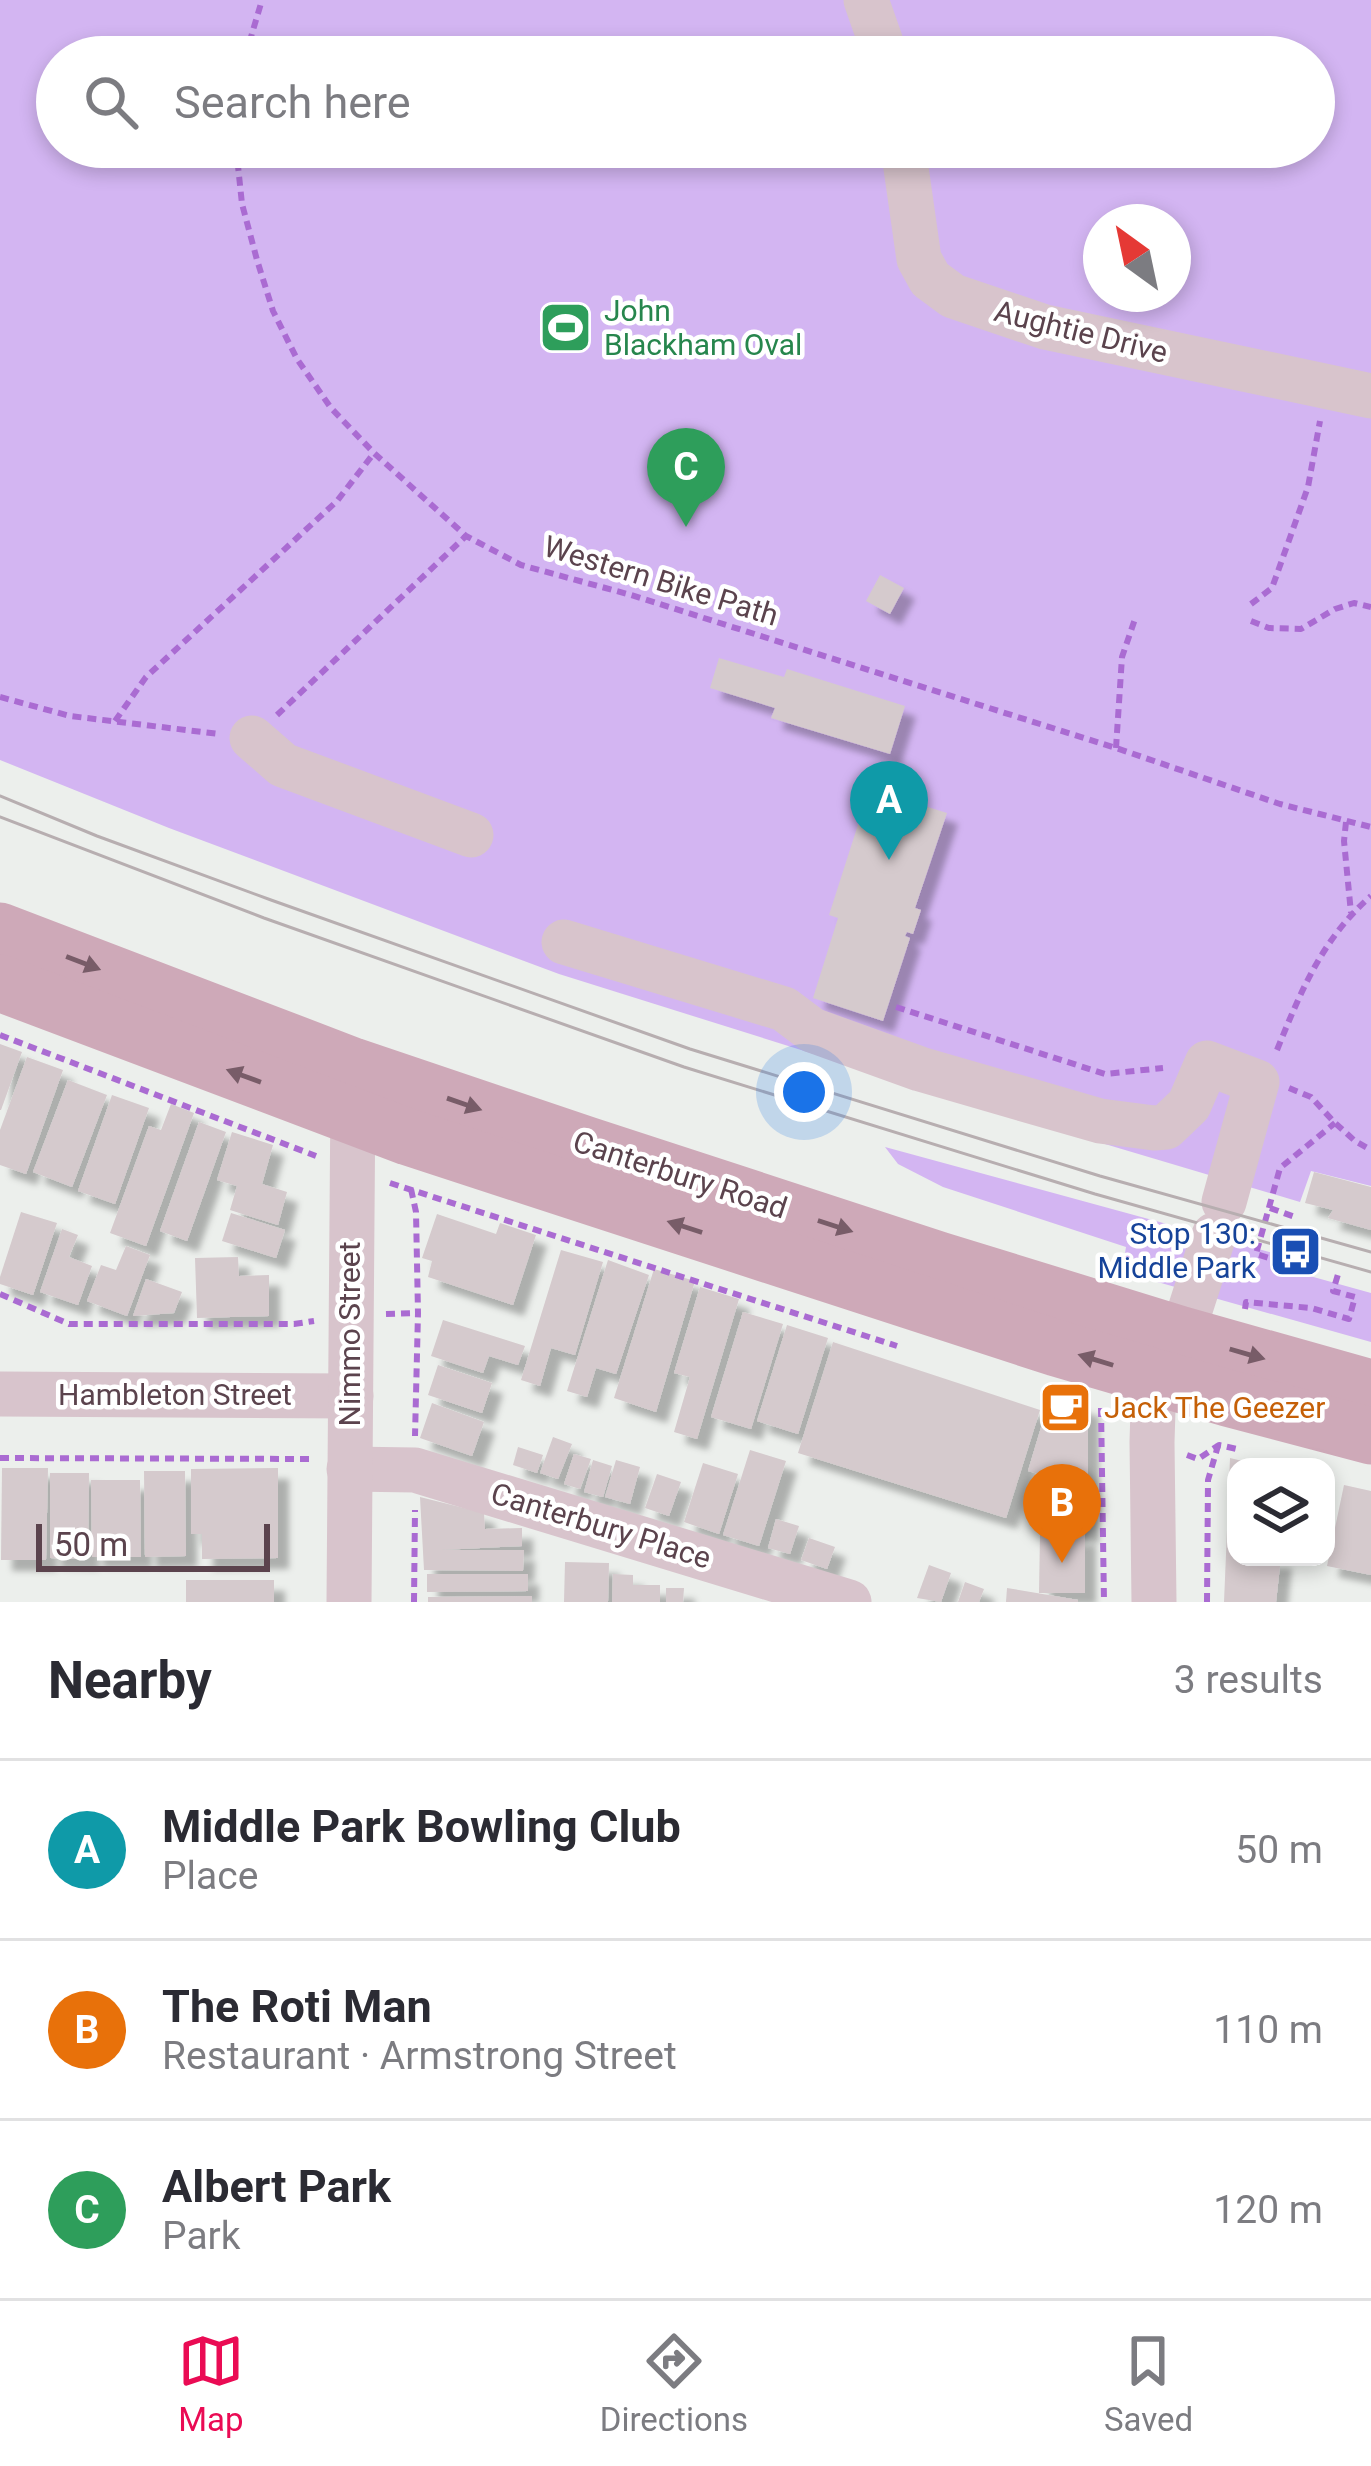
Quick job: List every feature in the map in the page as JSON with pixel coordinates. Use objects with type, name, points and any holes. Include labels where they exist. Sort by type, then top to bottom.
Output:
[{"type":"main road","name":"Canterbury Road","points":[[0,931],[353,1118]]},
{"type":"main road","name":"Canterbury Road","points":[[0,983],[353,1118],[821,1272],[1168,1356],[1371,1388]]},
{"type":"main road","name":"Canterbury Road","points":[[1168,1356],[1371,1436]]},
{"type":"street","points":[[866,0],[879,36]]},
{"type":"street","name":"Aughtie Drive","points":[[906,168],[919,259],[930,279],[944,291],[1045,327],[1349,392]]},
{"type":"street","points":[[252,738],[283,765],[471,835]]},
{"type":"street","points":[[564,942],[784,1009],[812,1030],[920,1069],[1100,1121],[1166,1127],[1189,1105],[1207,1063],[1257,1082],[1219,1219],[1168,1356],[1152,1442],[1154,1602]]},
{"type":"street","name":"Nimmo Street","points":[[349,1602],[353,1118]]},
{"type":"street","name":"Hambleton Street","points":[[0,1394],[351,1396]]},
{"type":"street","name":"Canterbury Place","points":[[349,1463],[415,1470],[849,1602]]},
{"type":"path","points":[[251,36],[262,0]]},
{"type":"path","name":"Western Bike Path","points":[[238,168],[242,204],[273,311],[297,359],[331,408],[466,536],[520,565],[631,595],[1280,804],[1371,827]]},
{"type":"path","points":[[1251,604],[1272,588],[1349,392]]},
{"type":"path","points":[[115,722],[146,676],[337,501],[374,453]]},
{"type":"path","points":[[0,698],[70,716],[252,738],[466,536]]},
{"type":"path","points":[[1251,621],[1269,628],[1300,629],[1354,603],[1371,607]]},
{"type":"path","points":[[1116,748],[1122,657],[1136,616]]},
{"type":"path","points":[[1346,822],[1351,913]]},
{"type":"path","points":[[1276,1067],[1276,1052],[1306,978],[1351,913],[1371,896]]},
{"type":"path","points":[[896,1006],[1105,1074],[1207,1063]]},
{"type":"path","points":[[0,1035],[353,1118],[411,1189],[416,1212],[418,1312],[414,1602]]},
{"type":"path","points":[[1275,1082],[1310,1096],[1335,1124],[1371,1150]]},
{"type":"path","points":[[1282,1262],[1256,1254],[1280,1168],[1335,1124]]},
{"type":"path","points":[[411,1189],[908,1349]]},
{"type":"path","points":[[1270,1208],[1295,1217]]},
{"type":"path","points":[[1244,1313],[1246,1302],[1311,1308],[1349,1319],[1355,1298],[1333,1291],[1339,1271]]},
{"type":"path","points":[[0,1294],[69,1324],[294,1324],[418,1312]]},
{"type":"path","points":[[1104,1602],[1101,1408],[1111,1420]]},
{"type":"path","points":[[1207,1602],[1208,1480],[1220,1445]]},
{"type":"path","points":[[1176,1450],[1198,1459],[1220,1445],[1258,1454]]},
{"type":"path","points":[[0,1457],[349,1463]]},
{"type":"shaded area","points":[[0,0],[1371,0],[1371,1186],[1311,1171],[1300,1202],[559,974],[0,760]]},
{"type":"shaded area","points":[[885,1147],[1284,1256],[1281,1268],[1371,1293],[1371,1342],[1122,1272],[1126,1247],[943,1187],[898,1164]]},
{"type":"building","points":[[880,575],[904,588],[890,614],[866,601]]},
{"type":"building","points":[[719,658],[784,677],[787,669],[905,706],[890,754],[771,718],[775,708],[710,688]]},
{"type":"building","points":[[877,791],[947,813],[915,908],[921,910],[913,934],[905,936],[910,938],[883,1021],[813,998],[838,918],[829,915],[864,806],[872,809]]},
{"type":"building","points":[[0,1044],[22,1052],[1,1110],[0,1110]]},
{"type":"building","points":[[27,1057],[63,1070],[26,1174],[0,1165],[0,1130]]},
{"type":"building","points":[[68,1080],[107,1095],[72,1187],[33,1172]]},
{"type":"building","points":[[112,1095],[149,1108],[115,1204],[78,1191]]},
{"type":"building","points":[[171,1104],[194,1113],[146,1246],[110,1233],[149,1126],[161,1130]]},
{"type":"building","points":[[199,1122],[226,1132],[187,1241],[160,1231]]},
{"type":"building","points":[[232,1132],[273,1145],[262,1184],[287,1192],[278,1225],[230,1210],[237,1186],[217,1180]]},
{"type":"building","points":[[1314,1172],[1371,1187],[1371,1230],[1328,1218],[1333,1210],[1305,1203]]},
{"type":"building","points":[[21,1212],[57,1223],[33,1295],[0,1284]]},
{"type":"building","points":[[231,1213],[285,1230],[276,1258],[222,1241]]},
{"type":"building","points":[[437,1214],[496,1234],[500,1223],[536,1235],[513,1305],[428,1277],[432,1261],[422,1258]]},
{"type":"building","points":[[62,1229],[78,1235],[69,1257],[92,1266],[78,1305],[40,1292]]},
{"type":"building","points":[[126,1246],[150,1255],[127,1316],[87,1301],[101,1265],[116,1270]]},
{"type":"building","points":[[561,1250],[603,1262],[575,1355],[551,1348],[540,1386],[521,1380]]},
{"type":"building","points":[[238,1257],[239,1276],[269,1275],[269,1316],[197,1318],[195,1258]]},
{"type":"building","points":[[608,1260],[649,1275],[616,1374],[596,1368],[587,1397],[567,1391]]},
{"type":"building","points":[[654,1269],[695,1281],[656,1412],[614,1398]]},
{"type":"building","points":[[146,1279],[182,1292],[174,1313],[133,1316]]},
{"type":"building","points":[[700,1287],[739,1299],[697,1439],[674,1432],[690,1377],[674,1373]]},
{"type":"building","points":[[743,1312],[783,1324],[751,1429],[711,1417]]},
{"type":"building","points":[[443,1320],[525,1346],[518,1365],[489,1356],[483,1373],[431,1356]]},
{"type":"building","points":[[787,1325],[828,1338],[798,1434],[757,1421]]},
{"type":"building","points":[[833,1342],[1040,1410],[1006,1518],[798,1453]]},
{"type":"building","points":[[438,1365],[492,1383],[482,1413],[428,1395]]},
{"type":"building","points":[[1051,1394],[1088,1406],[1088,1532],[1060,1530],[1060,1480],[1028,1471]]},
{"type":"building","points":[[432,1403],[484,1422],[472,1456],[420,1438]]},
{"type":"building","points":[[553,1437],[572,1444],[558,1479],[540,1473]]},
{"type":"building","points":[[518,1447],[543,1455],[537,1473],[513,1465]]},
{"type":"building","points":[[750,1450],[786,1461],[759,1546],[723,1535]]},
{"type":"building","points":[[574,1454],[591,1459],[580,1489],[564,1484]]},
{"type":"building","points":[[593,1460],[612,1466],[603,1497],[584,1492]]},
{"type":"building","points":[[616,1460],[640,1467],[630,1504],[605,1497]]},
{"type":"building","points":[[703,1463],[738,1474],[719,1534],[684,1522]]},
{"type":"building","points":[[2,1468],[48,1468],[46,1560],[1,1560]]},
{"type":"building","points":[[278,1468],[278,1558],[202,1559],[202,1534],[191,1534],[191,1469]]},
{"type":"building","points":[[144,1471],[185,1471],[186,1556],[145,1557]]},
{"type":"building","points":[[50,1473],[89,1473],[88,1559],[50,1558]]},
{"type":"building","points":[[657,1474],[681,1482],[669,1516],[645,1508]]},
{"type":"building","points":[[91,1480],[140,1480],[141,1557],[92,1557]]},
{"type":"building","points":[[1344,1485],[1371,1491],[1371,1575],[1327,1566],[1335,1566],[1335,1528]]},
{"type":"building","points":[[420,1497],[484,1513],[485,1529],[522,1528],[522,1546],[441,1550],[524,1550],[523,1571],[424,1570]]},
{"type":"building","points":[[776,1519],[799,1526],[790,1554],[768,1548]]},
{"type":"building","points":[[1227,1530],[1227,1566],[1280,1566],[1276,1602],[1224,1602]]},
{"type":"building","points":[[1040,1534],[1085,1534],[1085,1593],[1039,1593]]},
{"type":"building","points":[[809,1538],[835,1547],[827,1569],[801,1560]]},
{"type":"building","points":[[565,1562],[609,1563],[608,1602],[564,1602]]},
{"type":"building","points":[[929,1565],[951,1573],[941,1602],[917,1598]]},
{"type":"building","points":[[427,1574],[528,1574],[528,1591],[427,1592]]},
{"type":"building","points":[[613,1574],[633,1575],[633,1585],[660,1585],[660,1602],[612,1602]]},
{"type":"building","points":[[186,1580],[274,1580],[274,1602],[186,1602]]},
{"type":"building","points":[[965,1582],[984,1589],[979,1602],[958,1602]]},
{"type":"building","points":[[666,1588],[684,1588],[683,1602],[666,1602]]},
{"type":"building","points":[[1007,1588],[1078,1600],[1078,1602],[1006,1602]]},
{"type":"building","points":[[532,1596],[532,1602],[428,1602],[428,1597]]},
{"type":"tram line","points":[[0,796],[271,900],[690,1049],[1100,1176],[1371,1252]]},
{"type":"tram line","points":[[0,817],[264,918],[684,1067],[1095,1194],[1371,1272]]},
{"type":"place","name":"John Blackham Oval","points":[[565,328]]},
{"type":"place","name":"Albert Park","points":[[686,527]]},
{"type":"place","name":"Middle Park Bowling Club","points":[[889,860]]},
{"type":"place","name":"Stop 130: Middle Park","points":[[1295,1251]]},
{"type":"place","name":"Jack The Geezer","points":[[1065,1408]]},
{"type":"place","name":"The Roti Man","points":[[1062,1563]]}]
